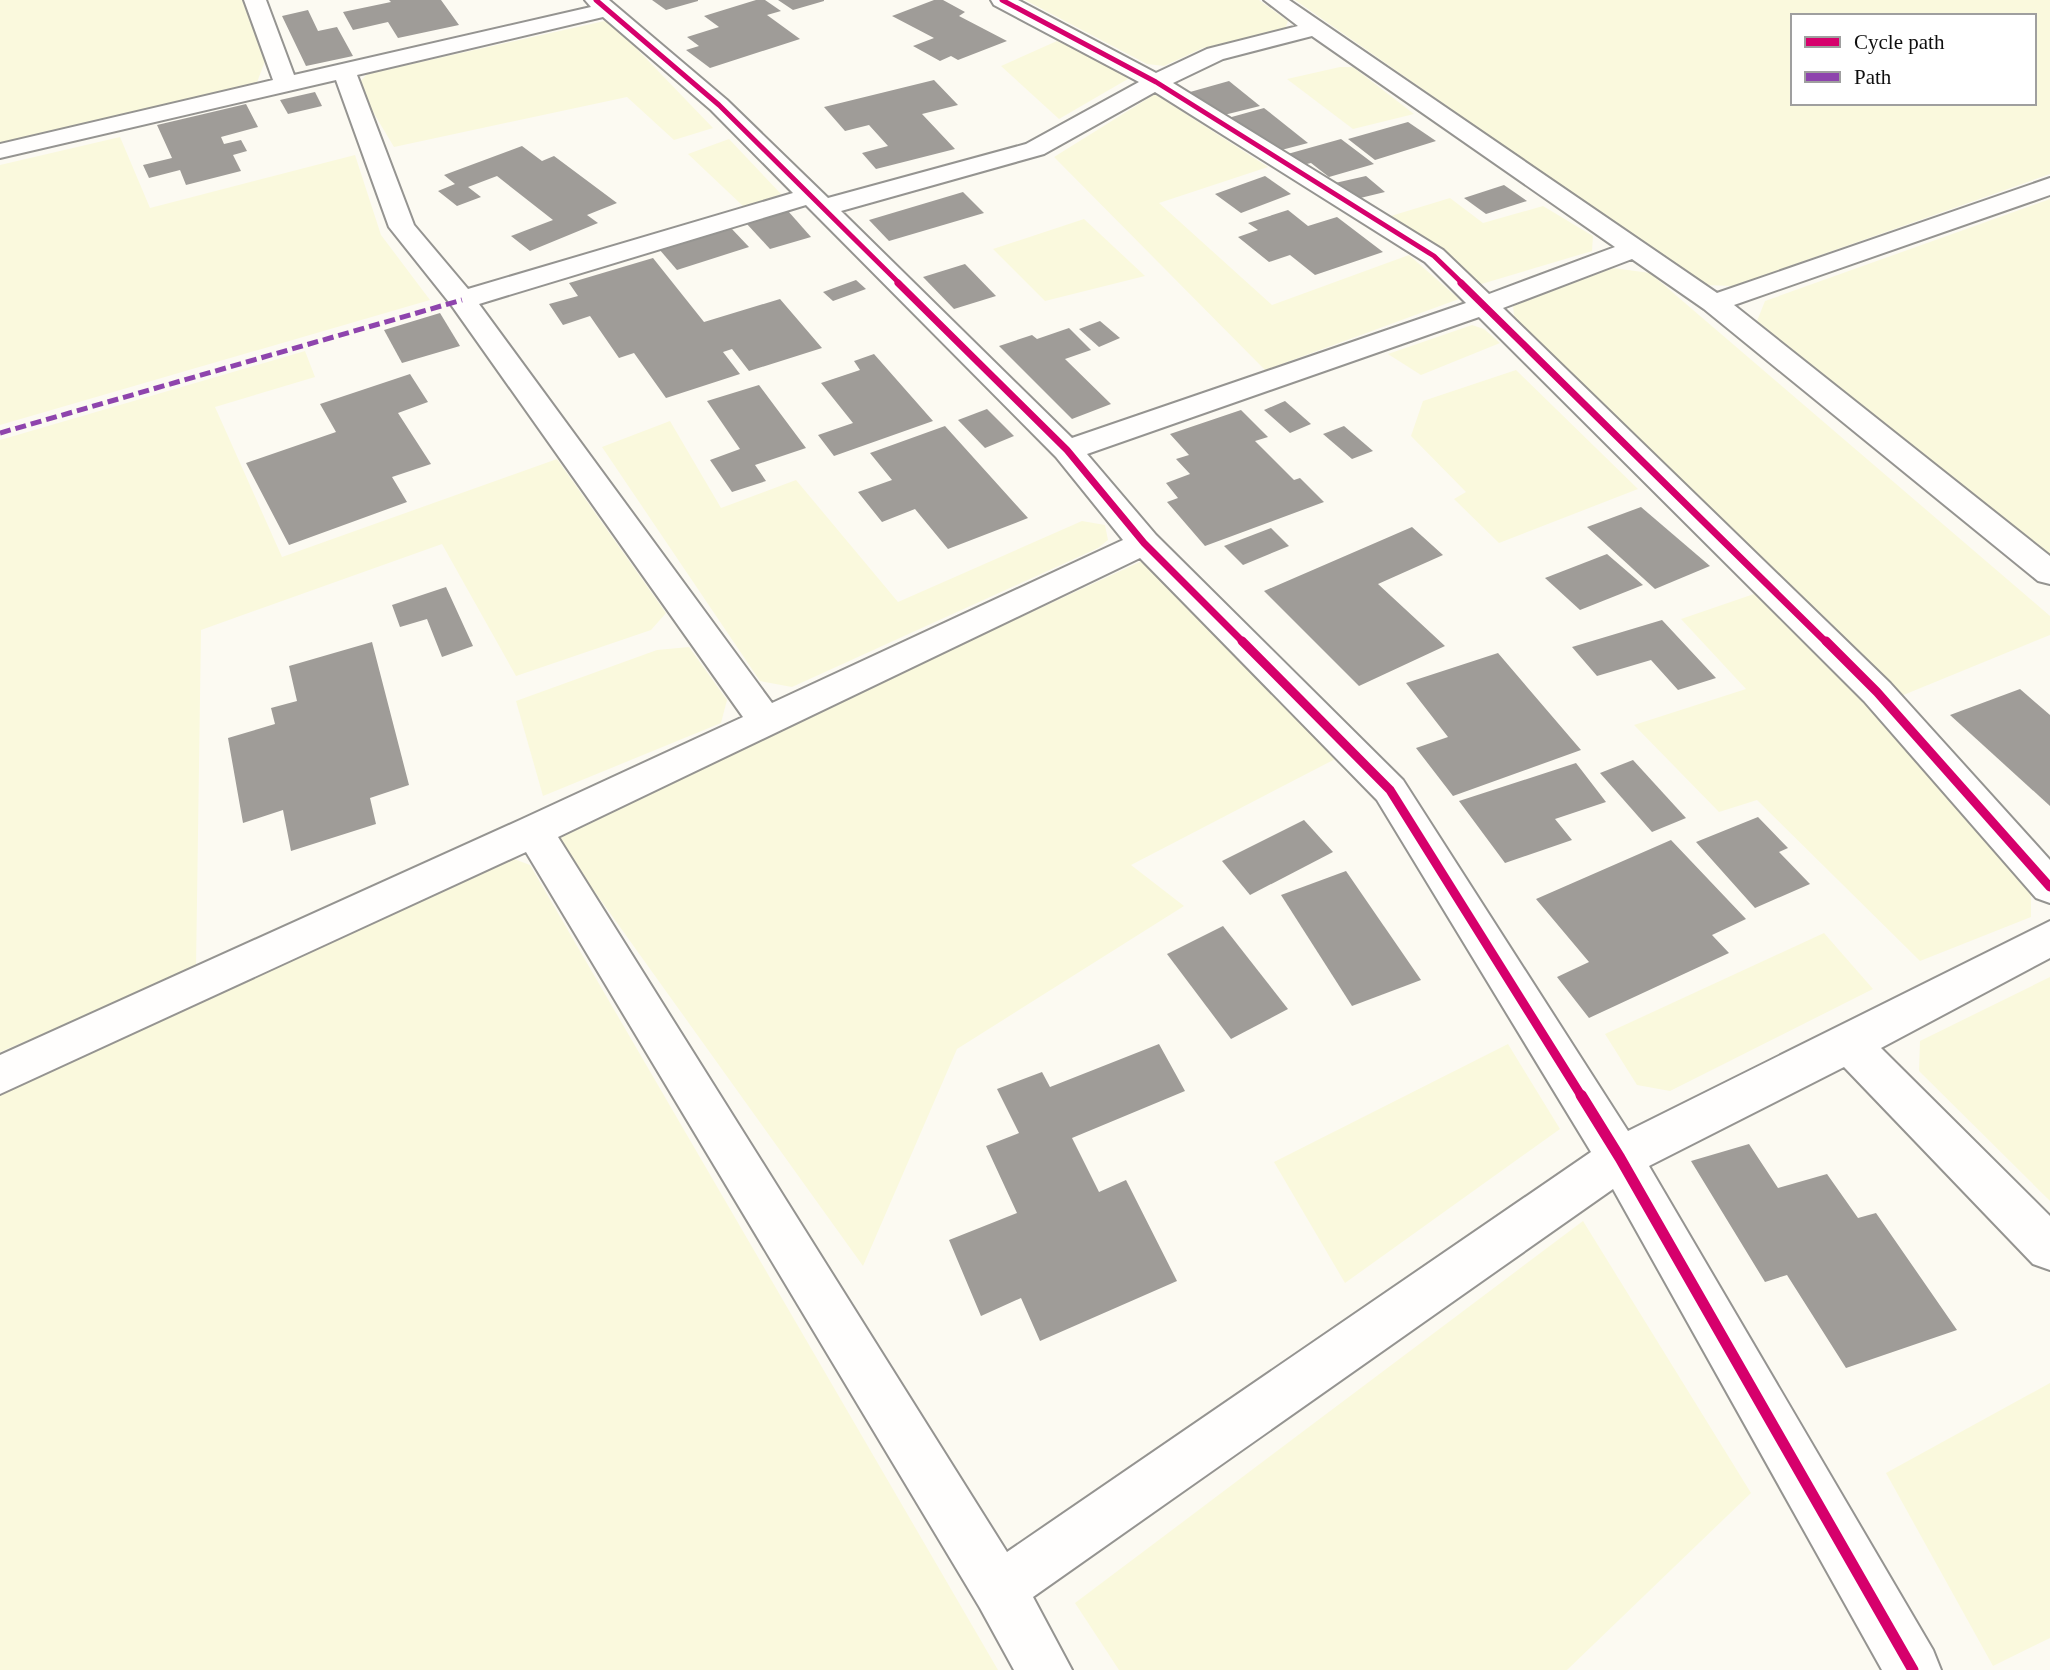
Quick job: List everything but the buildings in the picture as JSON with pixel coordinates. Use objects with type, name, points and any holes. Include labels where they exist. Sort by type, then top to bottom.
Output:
[{"type":"street","points":[[255,0],[286,85]]},
{"type":"street","points":[[1002,0],[1156,82],[1434,256],[1877,692],[2050,887]]},
{"type":"street","points":[[1275,0],[1313,29],[1714,303],[2050,573]]},
{"type":"street","points":[[0,152],[344,71],[602,4],[719,106],[1067,450],[1144,543],[1390,790],[1620,1158],[1913,1670]]},
{"type":"street","points":[[462,300],[816,202],[1035,149],[1156,82],[1215,54],[1313,29]]},
{"type":"street","points":[[344,71],[402,227],[462,300],[765,720]]},
{"type":"street","points":[[1714,303],[2050,186]]},
{"type":"street","points":[[1067,450],[1483,306],[1633,249]]},
{"type":"street","points":[[0,1075],[534,831],[1144,543]]},
{"type":"street","points":[[534,831],[999,1589],[1044,1670]]},
{"type":"street","points":[[999,1589],[1620,1158],[1849,1044],[2050,938]]},
{"type":"street","points":[[1849,1044],[2050,1248]]},
{"type":"green space","points":[[0,0],[242,0],[265,61],[256,85],[0,144]]},
{"type":"green space","points":[[1025,0],[1259,0],[1288,21],[1285,29],[1203,48],[1164,66],[1147,64]]},
{"type":"green space","points":[[1295,0],[2050,0],[2050,174],[1733,286],[1703,285]]},
{"type":"green space","points":[[609,20],[713,128],[674,140],[627,97],[394,147],[357,85],[367,74]]},
{"type":"green space","points":[[1057,41],[1133,76],[1059,119],[1001,66]]},
{"type":"green space","points":[[1340,67],[1353,67],[1414,114],[1353,129],[1287,79]]},
{"type":"green space","points":[[1155,94],[1268,167],[1159,203],[1272,305],[1409,255],[1459,299],[1265,370],[1054,157]]},
{"type":"green space","points":[[120,137],[150,208],[355,155],[381,235],[430,300],[0,425],[0,165]]},
{"type":"green space","points":[[729,139],[781,194],[744,207],[688,154]]},
{"type":"green space","points":[[1450,198],[1483,223],[1543,206],[1593,236],[1592,251],[1478,285],[1381,219]]},
{"type":"green space","points":[[2050,199],[2050,556],[1757,321],[1765,301]]},
{"type":"green space","points":[[1084,219],[1145,276],[1045,301],[993,249]]},
{"type":"green space","points":[[1613,268],[1650,273],[2050,616],[2050,635],[1901,696],[1515,325],[1513,306]]},
{"type":"green space","points":[[1472,325],[1484,329],[1500,343],[1421,375],[1388,354]]},
{"type":"green space","points":[[305,351],[315,377],[215,407],[282,557],[557,459],[666,613],[651,630],[516,676],[442,544],[201,630],[196,969],[0,1052],[0,440]]},
{"type":"green space","points":[[1516,370],[1638,489],[1499,543],[1454,499],[1466,492],[1411,436],[1423,401]]},
{"type":"green space","points":[[670,421],[721,508],[796,480],[898,602],[1082,521],[1105,525],[1108,540],[1098,548],[792,687],[760,681],[602,447]]},
{"type":"green space","points":[[1144,560],[1341,756],[1131,865],[1184,906],[957,1049],[863,1266],[559,842],[569,826]]},
{"type":"green space","points":[[1754,594],[1890,725],[2031,889],[2031,917],[1920,961],[1757,800],[1719,812],[1634,725],[1746,689],[1681,619]]},
{"type":"green space","points":[[689,647],[727,700],[721,723],[543,796],[516,701],[657,650]]},
{"type":"green space","points":[[506,856],[530,865],[998,1670],[0,1670],[0,1090]]},
{"type":"green space","points":[[1824,933],[1873,989],[1670,1091],[1637,1085],[1605,1034]]},
{"type":"green space","points":[[2050,977],[2050,1201],[1919,1071],[1920,1041]]},
{"type":"green space","points":[[1508,1044],[1560,1129],[1345,1283],[1274,1162]]},
{"type":"green space","points":[[1583,1221],[1751,1493],[1567,1670],[1119,1670],[1075,1603]]},
{"type":"green space","points":[[2050,1383],[2050,1638],[1993,1666],[1886,1473]]},
{"type":"marked path","points":[[0,433],[462,300]]},
{"type":"cycle path","points":[[596,0],[719,105],[1067,450],[1144,543],[1390,790],[1620,1158],[1913,1670]]},
{"type":"cycle path","points":[[1002,0],[1156,82],[1434,256],[1877,692],[2050,887]]}]
